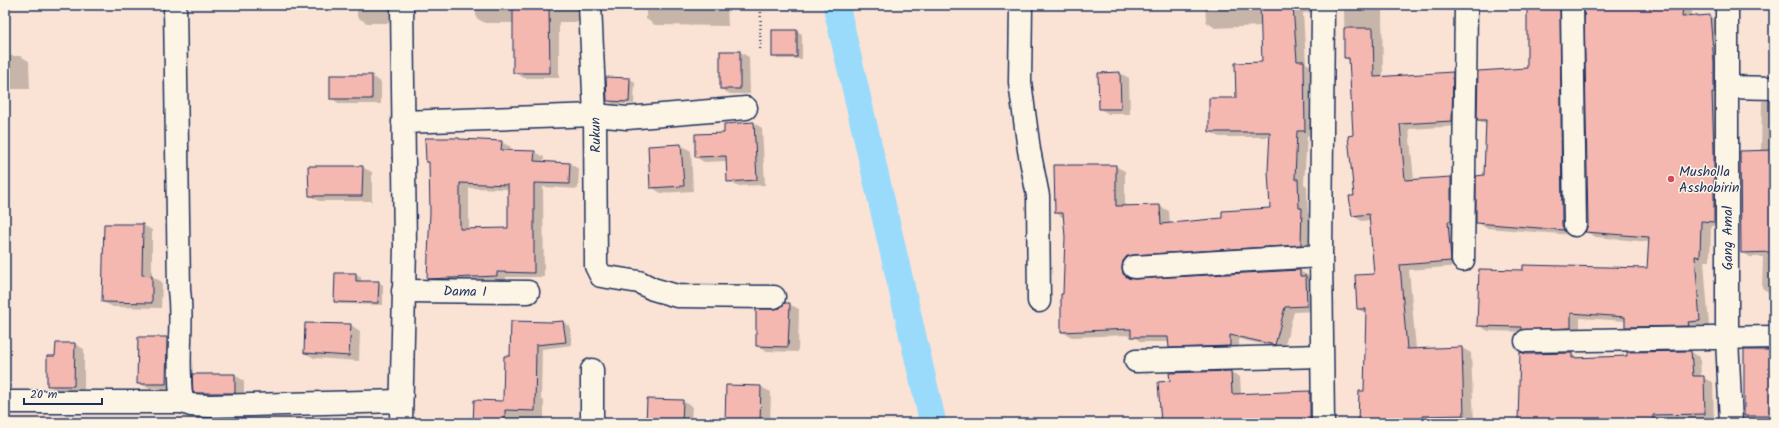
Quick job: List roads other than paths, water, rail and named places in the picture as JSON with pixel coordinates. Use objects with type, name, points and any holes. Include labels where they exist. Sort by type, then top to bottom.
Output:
[{"type":"street","points":[[174,5],[179,290],[181,304],[179,364],[181,396],[183,402]]},
{"type":"street","points":[[401,423],[400,401],[405,247],[402,5]]},
{"type":"street","name":"Rukun","points":[[590,5],[595,114],[596,266],[601,276],[639,282],[652,289],[677,296],[774,297]]},
{"type":"street","points":[[1021,5],[1020,82],[1028,150],[1038,196],[1039,301]]},
{"type":"street","points":[[1323,5],[1321,256],[1323,423]]},
{"type":"street","points":[[1463,260],[1466,5]]},
{"type":"street","points":[[1572,5],[1575,225]]},
{"type":"street","name":"Gang Amal","points":[[1727,5],[1727,338],[1731,423]]},
{"type":"street","points":[[1727,87],[1774,88]]},
{"type":"street","points":[[403,122],[595,114],[627,118],[746,108]]},
{"type":"street","points":[[1134,267],[1321,256]]},
{"type":"street","name":"Dama I","points":[[403,291],[528,292]]},
{"type":"street","points":[[1526,341],[1774,338]]},
{"type":"street","points":[[1136,361],[1321,356]]},
{"type":"street","points":[[592,370],[592,423]]},
{"type":"street","points":[[5,402],[183,402],[191,405],[209,406],[400,401]]},
{"type":"waterway","points":[[836,5],[933,423]]},
{"type":"place","name":"Musholla Asshobirin","points":[[1671,179]]}]
